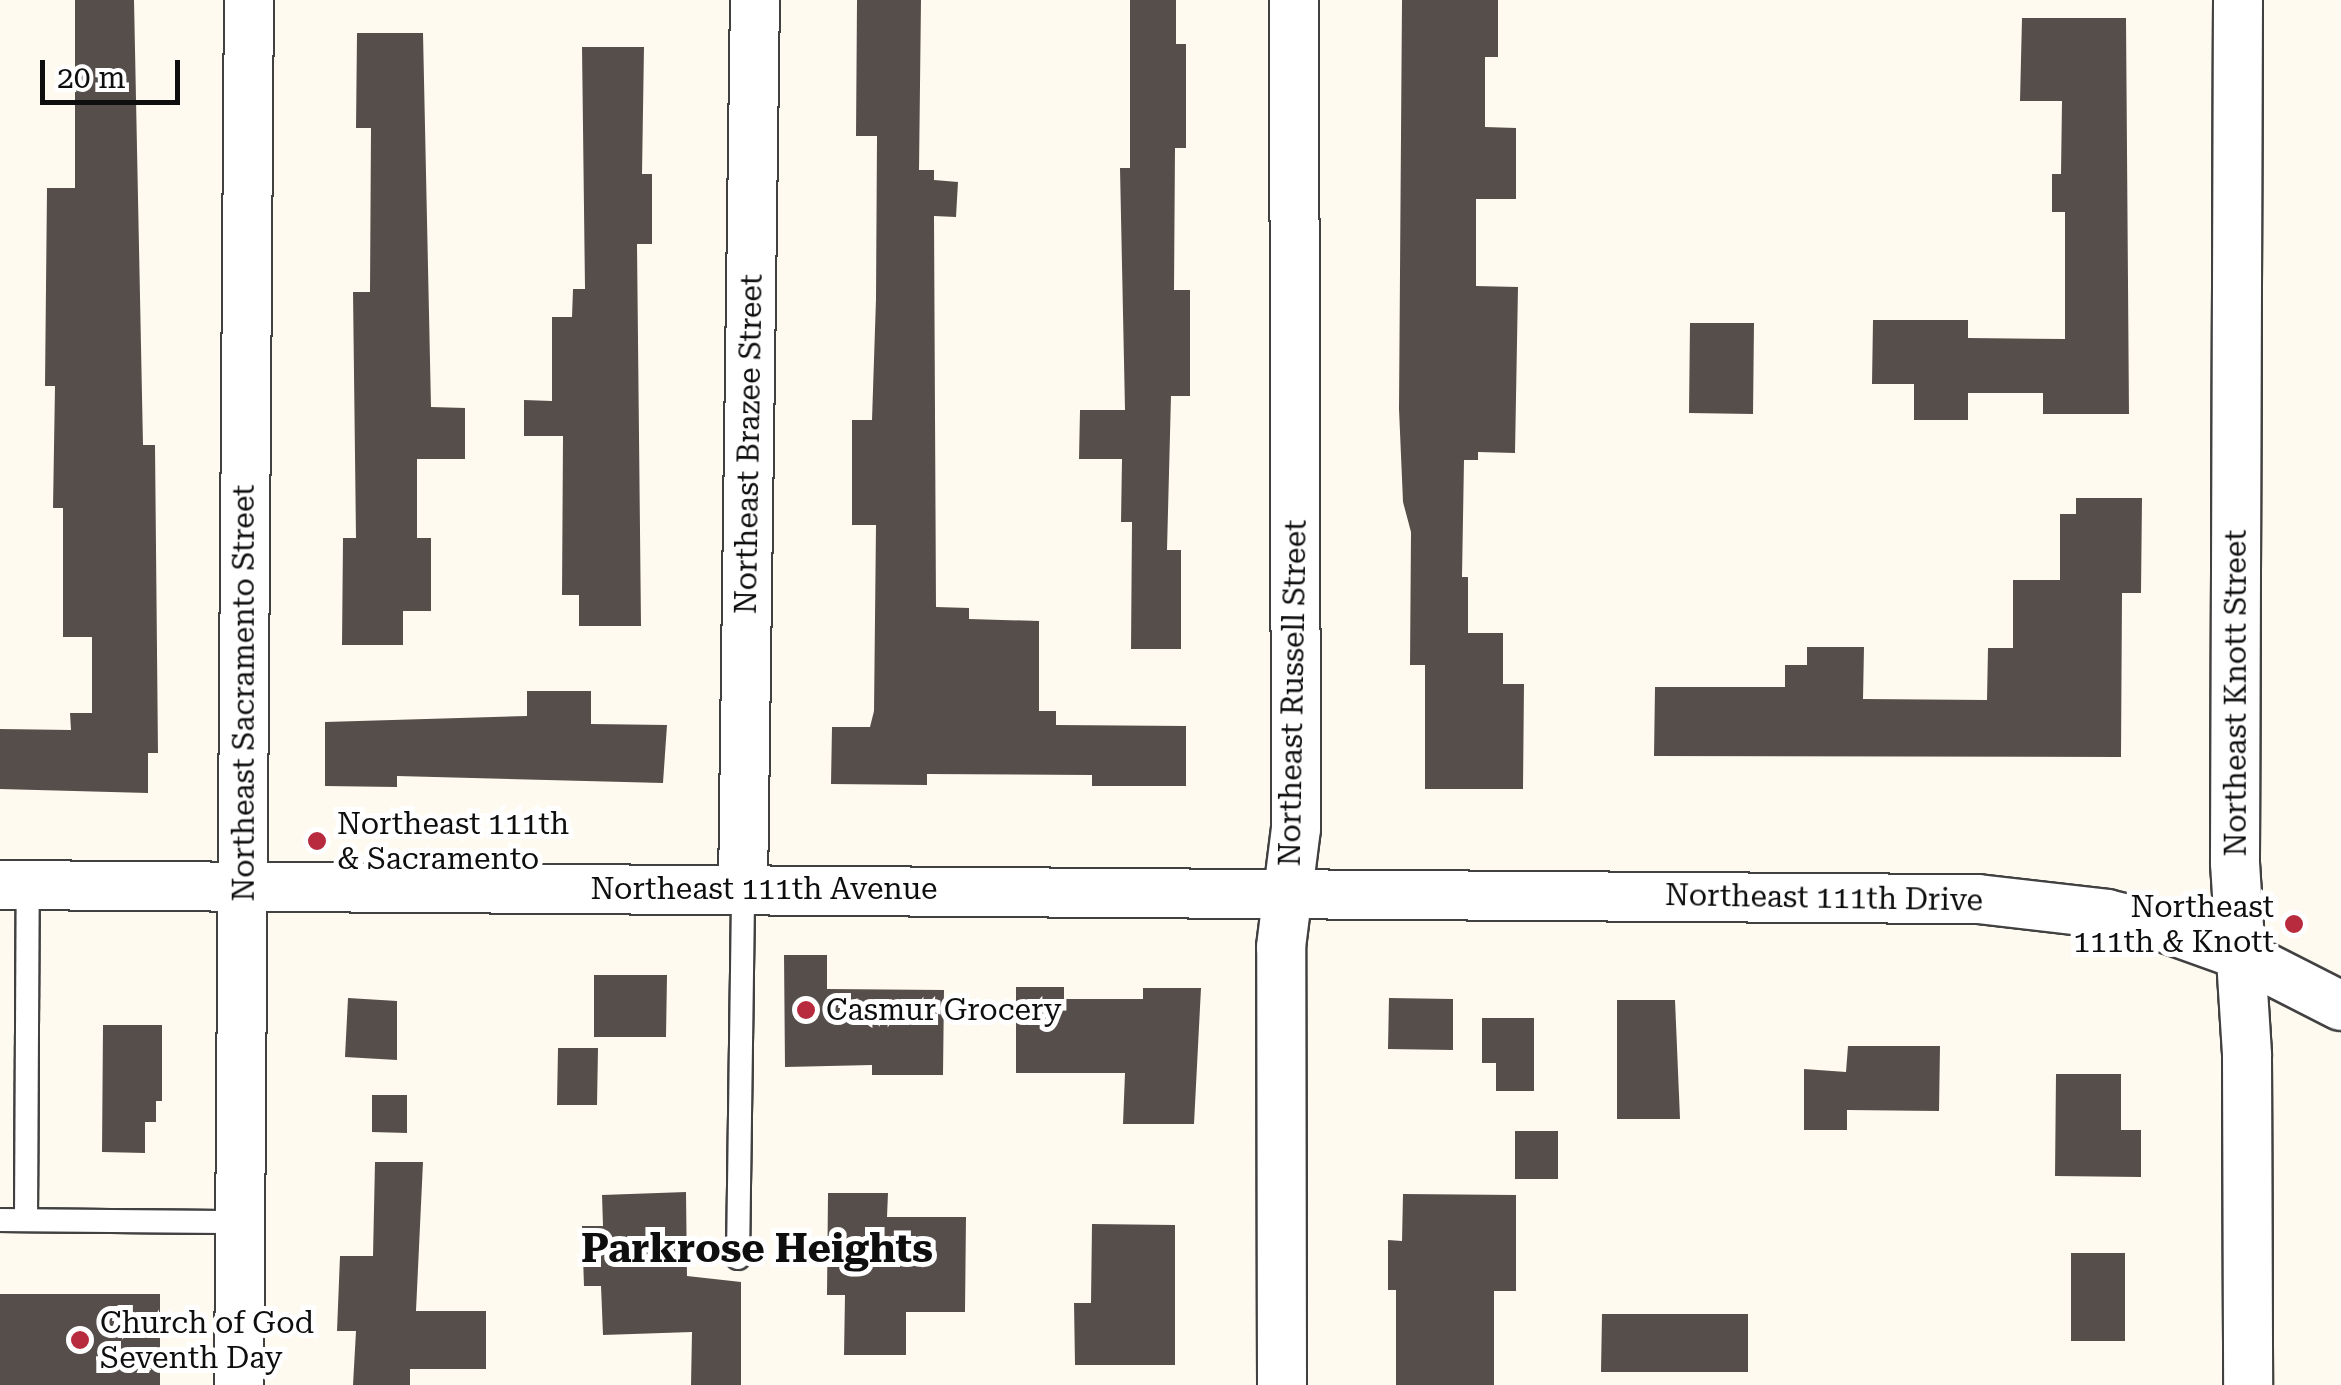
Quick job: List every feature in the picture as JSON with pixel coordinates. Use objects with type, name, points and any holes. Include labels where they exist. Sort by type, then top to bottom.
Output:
[{"type":"street","name":"Northeast Sacramento Street","points":[[239,1385],[249,0]]},
{"type":"street","name":"Northeast Brazee Street","points":[[743,888],[756,0]]},
{"type":"street","name":"Northeast Russell Street","points":[[1282,1385],[1281,947],[1296,828],[1294,0]]},
{"type":"street","name":"Northeast Knott Street","points":[[2238,0],[2235,863],[2241,955],[2248,1385]]},
{"type":"street","name":"Northeast 111th Avenue","points":[[14,885],[1288,894]]},
{"type":"street","name":"Northeast 111th Drive","points":[[1288,894],[1978,899],[2107,914],[2241,955],[2341,1006]]},
{"type":"lane","points":[[14,885],[26,1220]]},
{"type":"lane","points":[[738,1258],[743,888]]},
{"type":"lane","points":[[0,1220],[241,1222]]},
{"type":"building","points":[[75,0],[134,0],[143,445],[155,445],[158,753],[148,753],[148,793],[0,789],[0,729],[71,730],[70,713],[92,713],[92,637],[63,637],[63,508],[53,508],[55,386],[45,386],[47,188],[75,188]]},
{"type":"building","points":[[857,0],[921,0],[919,170],[934,170],[934,180],[958,182],[956,217],[934,216],[936,607],[969,608],[969,619],[1039,621],[1039,711],[1056,711],[1056,725],[1186,726],[1186,786],[1092,786],[1092,775],[927,774],[927,785],[831,784],[832,727],[870,727],[874,711],[876,525],[852,525],[852,420],[872,420],[876,299],[877,136],[856,136]]},
{"type":"building","points":[[1130,0],[1176,0],[1176,44],[1186,44],[1186,148],[1175,148],[1174,290],[1190,290],[1190,396],[1171,396],[1167,550],[1181,550],[1181,649],[1131,649],[1132,522],[1121,522],[1122,459],[1079,459],[1080,410],[1125,410],[1120,168],[1130,168]]},
{"type":"building","points":[[1402,0],[1498,0],[1498,57],[1485,57],[1485,127],[1516,128],[1516,199],[1476,199],[1476,286],[1518,287],[1515,453],[1478,452],[1478,460],[1464,460],[1462,577],[1468,577],[1468,633],[1503,633],[1503,684],[1524,684],[1523,789],[1425,789],[1425,665],[1410,665],[1411,532],[1403,502],[1399,409]]},
{"type":"building","points":[[2022,18],[2126,18],[2129,414],[2043,414],[2043,393],[1968,393],[1968,420],[1914,420],[1914,384],[1872,384],[1873,320],[1968,320],[1968,338],[2065,339],[2065,212],[2052,212],[2052,174],[2061,174],[2062,101],[2020,101]]},
{"type":"building","points":[[357,33],[423,33],[431,407],[465,408],[465,459],[417,459],[417,538],[431,538],[431,611],[403,611],[403,645],[342,645],[343,538],[356,538],[353,292],[370,292],[371,128],[356,128]]},
{"type":"building","points":[[582,47],[644,47],[642,174],[652,174],[652,244],[637,244],[641,626],[579,626],[579,595],[562,595],[563,436],[524,436],[524,400],[552,401],[552,317],[572,317],[573,289],[585,289]]},
{"type":"building","points":[[1690,323],[1754,323],[1753,414],[1689,413]]},
{"type":"building","points":[[2076,498],[2142,498],[2141,593],[2122,593],[2121,757],[1654,756],[1655,687],[1785,687],[1785,665],[1807,665],[1807,647],[1864,647],[1863,699],[1987,700],[1988,648],[2013,648],[2013,580],[2060,580],[2060,514],[2076,514]]},
{"type":"building","points":[[527,691],[591,691],[591,724],[667,725],[663,783],[397,776],[397,787],[325,786],[325,722],[527,716]]},
{"type":"building","points":[[784,955],[827,955],[827,989],[944,990],[943,1075],[872,1075],[872,1065],[785,1067]]},
{"type":"building","points":[[594,975],[667,975],[666,1037],[594,1037]]},
{"type":"building","points":[[1016,987],[1064,987],[1064,999],[1143,999],[1143,988],[1201,988],[1194,1124],[1123,1124],[1125,1073],[1016,1073]]},
{"type":"building","points":[[348,998],[397,1001],[397,1060],[345,1057]]},
{"type":"building","points":[[1389,998],[1453,999],[1453,1050],[1388,1049]]},
{"type":"building","points":[[1617,1000],[1675,1000],[1680,1119],[1617,1119]]},
{"type":"building","points":[[1482,1018],[1534,1018],[1534,1091],[1496,1091],[1496,1063],[1482,1063]]},
{"type":"building","points":[[103,1025],[162,1025],[162,1101],[156,1101],[156,1122],[145,1122],[145,1153],[102,1152]]},
{"type":"building","points":[[1848,1046],[1940,1046],[1939,1111],[1847,1110],[1847,1130],[1804,1130],[1804,1069],[1846,1072]]},
{"type":"building","points":[[558,1048],[598,1048],[597,1105],[557,1105]]},
{"type":"building","points":[[2056,1074],[2121,1074],[2121,1130],[2141,1130],[2141,1177],[2055,1176]]},
{"type":"building","points":[[372,1095],[407,1095],[407,1133],[372,1132]]},
{"type":"building","points":[[1515,1131],[1558,1131],[1558,1179],[1515,1179]]},
{"type":"building","points":[[375,1162],[423,1162],[416,1311],[486,1311],[486,1369],[410,1369],[410,1385],[353,1385],[356,1331],[337,1331],[340,1256],[373,1256]]},
{"type":"building","points":[[686,1192],[687,1276],[741,1282],[741,1385],[691,1385],[692,1332],[603,1335],[601,1286],[584,1286],[582,1226],[603,1226],[602,1195]]},
{"type":"building","points":[[828,1193],[888,1193],[887,1217],[966,1217],[965,1312],[906,1312],[906,1355],[844,1355],[845,1295],[827,1295]]},
{"type":"building","points":[[1403,1194],[1516,1195],[1516,1291],[1494,1291],[1494,1385],[1396,1385],[1396,1290],[1388,1290],[1388,1240],[1402,1241]]},
{"type":"building","points":[[1092,1224],[1175,1225],[1175,1365],[1075,1365],[1074,1303],[1091,1303]]},
{"type":"building","points":[[2071,1253],[2125,1253],[2125,1341],[2071,1341]]},
{"type":"building","name":"Church of God Seventh Day","points":[[0,1294],[160,1294],[160,1385],[0,1385]]},
{"type":"building","points":[[1602,1314],[1748,1314],[1748,1372],[1601,1372]]},
{"type":"place","name":"Northeast 111th & Sacramento","points":[[317,841]]},
{"type":"place","name":"Northeast 111th & Knott","points":[[2294,924]]},
{"type":"place","name":"Casmur Grocery","points":[[806,1010]]},
{"type":"place","name":"Church of God Seventh Day","points":[[80,1340]]},
{"type":"district","name":"Parkrose Heights","points":[[757,1249]]}]
